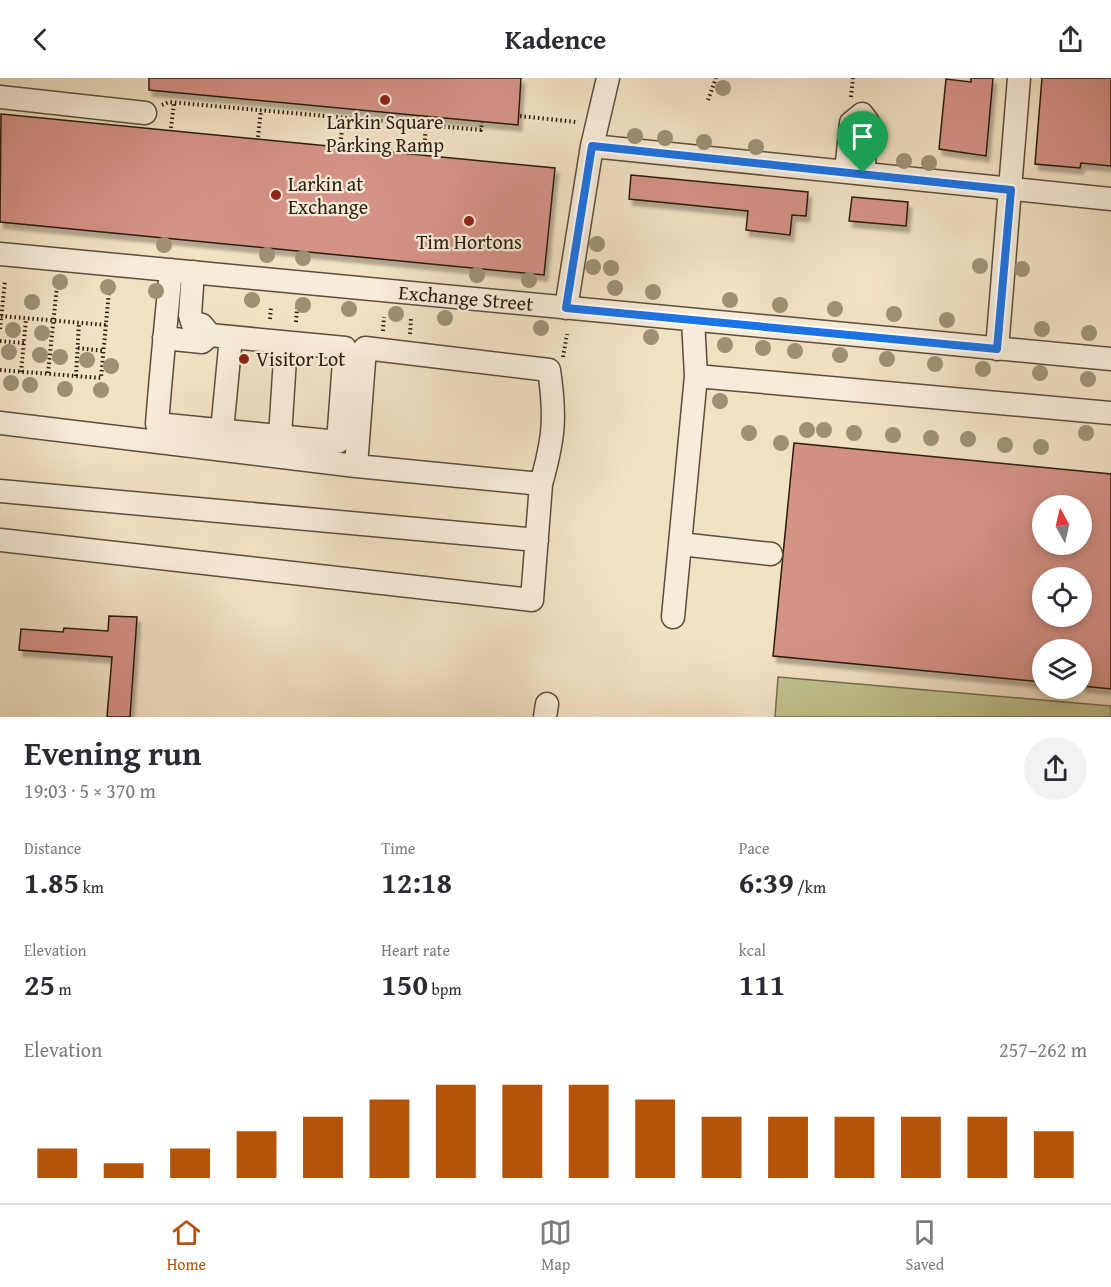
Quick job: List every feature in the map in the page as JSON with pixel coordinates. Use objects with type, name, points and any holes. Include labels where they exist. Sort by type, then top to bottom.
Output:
[{"type":"street","points":[[566,308],[592,146],[608,78]]},
{"type":"street","points":[[997,349],[1020,78]]},
{"type":"street","points":[[0,97],[145,113]]},
{"type":"street","points":[[592,146],[1111,199]]},
{"type":"street","name":"Exchange Street","points":[[0,254],[1111,359]]},
{"type":"street","points":[[182,271],[192,322],[220,336],[345,348],[338,442],[157,424],[164,338],[182,271]]},
{"type":"street","points":[[673,617],[696,376],[693,320]]},
{"type":"street","points":[[164,338],[202,342],[220,336]]},
{"type":"street","points":[[220,336],[222,431]]},
{"type":"street","points":[[280,436],[285,343]]},
{"type":"street","points":[[0,540],[532,600],[541,484],[551,448],[555,411],[549,370],[365,348],[356,466]]},
{"type":"street","points":[[696,376],[1111,413]]},
{"type":"street","points":[[0,423],[356,466],[541,484]]},
{"type":"street","points":[[0,491],[537,540]]},
{"type":"street","points":[[680,544],[771,554]]},
{"type":"path","points":[[708,100],[716,78]]},
{"type":"path","points":[[850,103],[853,78]]},
{"type":"path","points":[[171,128],[171,103],[481,130],[482,122]]},
{"type":"path","points":[[258,137],[261,110]]},
{"type":"path","points":[[520,116],[577,122]]},
{"type":"path","points":[[341,139],[343,118]]},
{"type":"path","points":[[424,149],[426,125]]},
{"type":"path","points":[[0,329],[5,281]]},
{"type":"path","points":[[48,373],[57,286]]},
{"type":"path","points":[[0,370],[101,378],[109,291]]},
{"type":"path","points":[[1,316],[106,326]]},
{"type":"path","points":[[21,372],[26,318]]},
{"type":"path","points":[[76,376],[79,323]]},
{"type":"path","points":[[566,355],[567,334]]},
{"type":"path","points":[[0,341],[24,343]]},
{"type":"path","points":[[78,348],[104,351]]},
{"type":"green space","points":[[778,677],[1111,706],[1111,717],[775,717]]},
{"type":"building","name":"Larkin Square Parking Ramp","points":[[149,78],[521,78],[518,125],[149,90]]},
{"type":"building","points":[[971,78],[993,78],[986,156],[939,149],[946,79],[971,82]]},
{"type":"building","points":[[1042,78],[1111,78],[1111,166],[1081,163],[1080,168],[1035,164]]},
{"type":"building","name":"Larkin at Exchange","points":[[1,114],[555,168],[544,275],[0,222]]},
{"type":"building","points":[[631,175],[808,192],[806,216],[792,215],[790,235],[746,230],[748,211],[629,199]]},
{"type":"building","points":[[852,197],[908,202],[906,226],[849,221]]},
{"type":"building","points":[[794,443],[1111,474],[1111,689],[1092,687],[1092,639],[1032,639],[1032,681],[773,656]]},
{"type":"building","points":[[109,616],[137,617],[130,717],[107,717],[112,657],[19,650],[21,629],[63,632],[64,628],[108,631]]},
{"type":"place","name":"Larkin Square Parking Ramp","points":[[385,100]]},
{"type":"place","name":"Larkin at Exchange","points":[[276,195]]},
{"type":"place","name":"Tim Hortons","points":[[469,221]]},
{"type":"place","name":"Visitor Lot","points":[[244,359]]},
{"type":"route","points":[[592,146],[863,173],[1011,190],[997,349],[566,308],[569,276],[592,146]]}]
